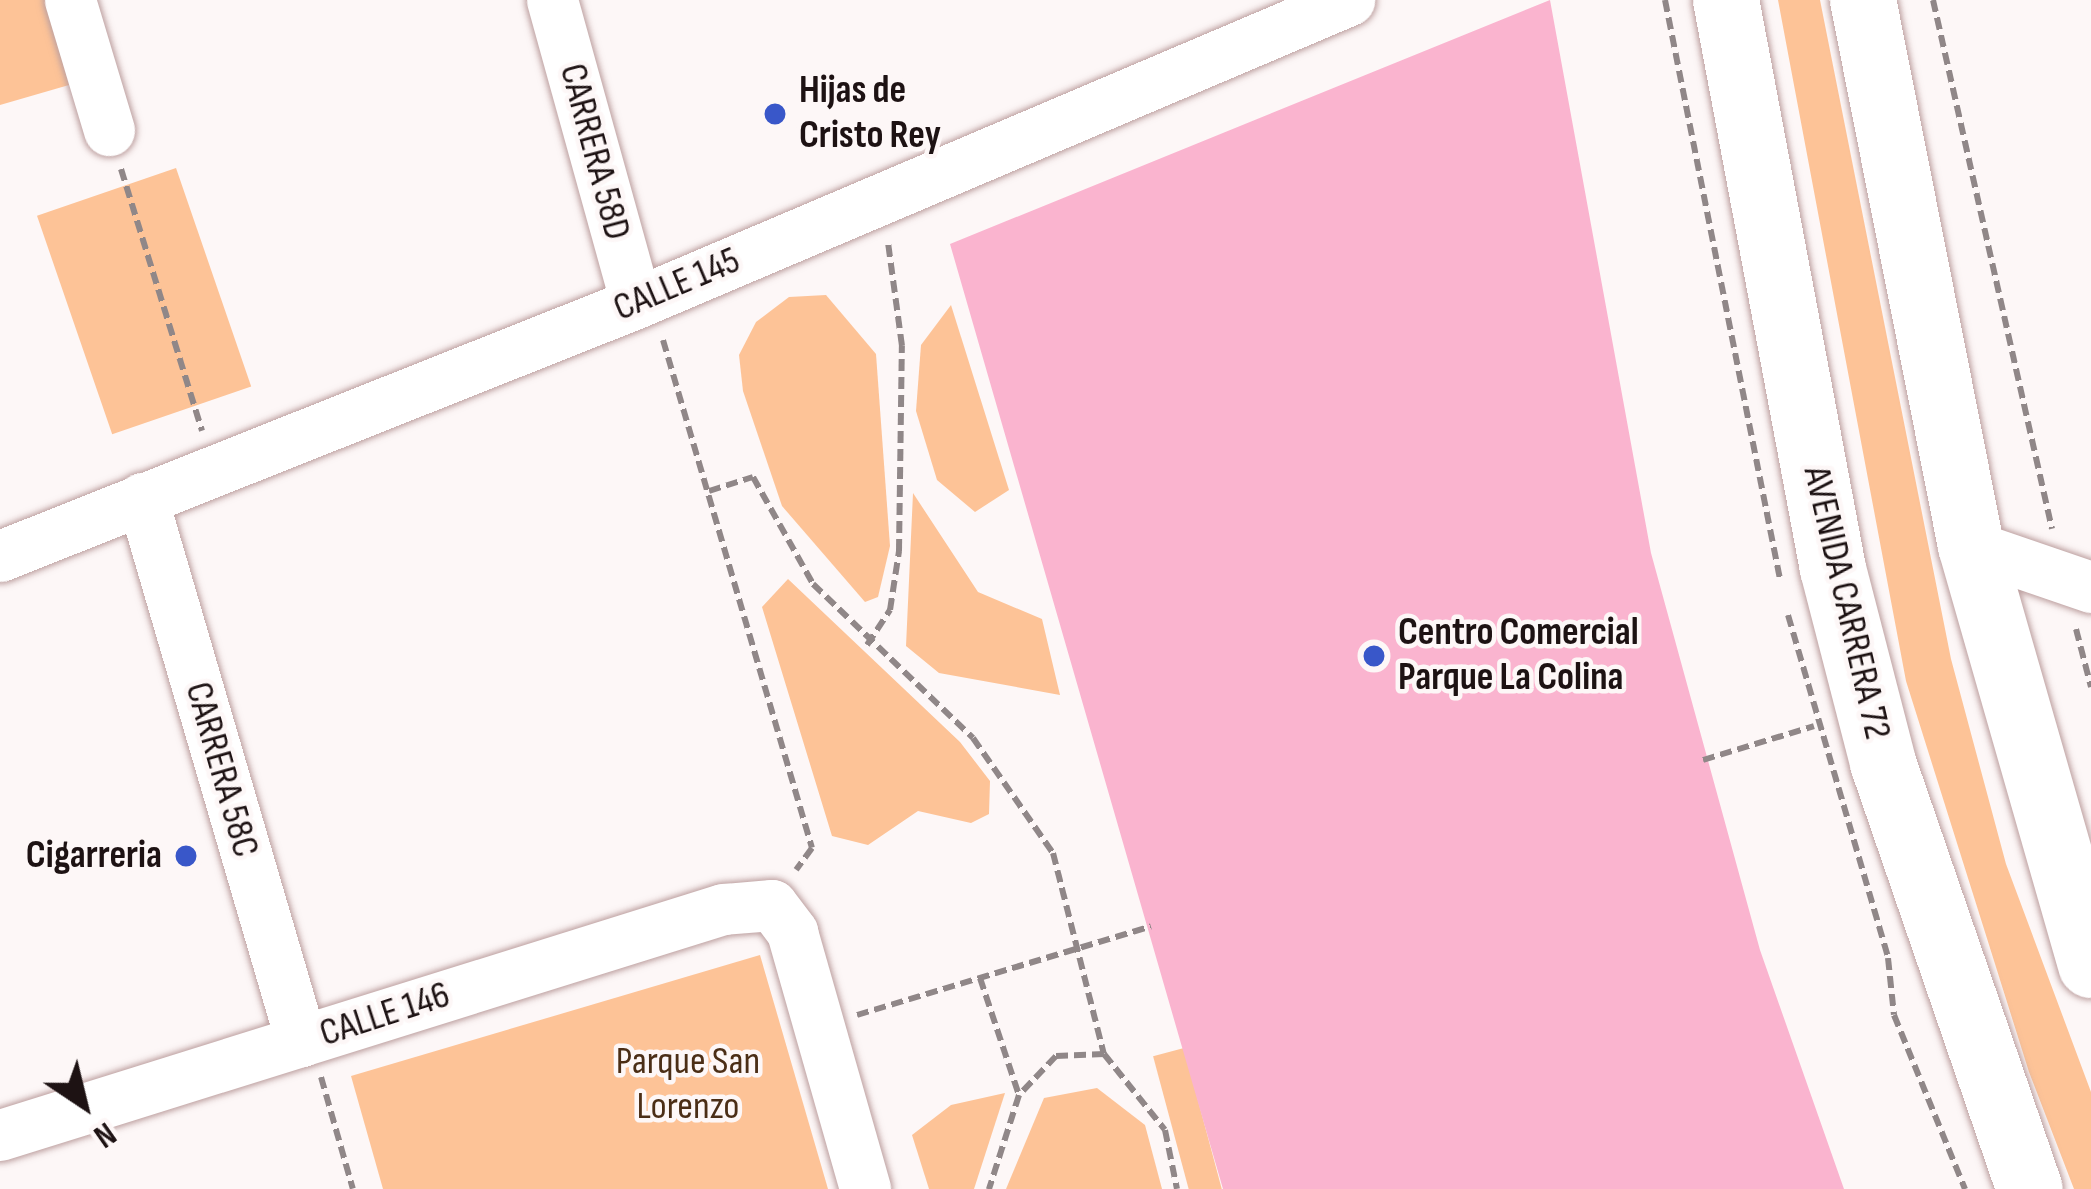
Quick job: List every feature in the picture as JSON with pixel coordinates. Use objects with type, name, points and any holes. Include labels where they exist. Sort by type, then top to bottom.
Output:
[{"type":"highway","name":"AVENIDA CARRERA 72","points":[[1726,0],[1833,569],[1871,709],[2030,1189]]},
{"type":"highway","points":[[1863,0],[1971,546],[2073,845],[2091,965]]},
{"type":"street","points":[[70,0],[109,130]]},
{"type":"street","name":"CARRERA 58D","points":[[552,0],[642,300]]},
{"type":"street","name":"CALLE 145","points":[[0,556],[642,300],[1349,0]]},
{"type":"street","name":"CARRERA 58C","points":[[142,498],[305,1039]]},
{"type":"street","points":[[1971,546],[2078,585]]},
{"type":"street","points":[[772,905],[792,932],[866,1189]]},
{"type":"street","name":"CALLE 146","points":[[0,1135],[723,908],[772,905]]},
{"type":"path","points":[[1934,0],[2078,585],[2091,687]]},
{"type":"path","points":[[109,130],[214,469]]},
{"type":"path","points":[[868,645],[890,610],[899,551],[902,346],[881,197]]},
{"type":"path","points":[[642,300],[709,491],[812,848],[772,905]]},
{"type":"path","points":[[709,491],[753,477],[813,584],[868,645],[974,738],[1028,810],[1053,854],[1073,950],[1104,1054],[1165,1130],[1177,1189]]},
{"type":"path","points":[[1703,760],[1871,709]]},
{"type":"path","points":[[819,1026],[1151,926]]},
{"type":"path","points":[[980,978],[1019,1095]]},
{"type":"path","points":[[305,1039],[353,1189]]},
{"type":"path","points":[[989,1189],[1019,1095],[1056,1056],[1104,1054]]},
{"type":"green space","points":[[0,0],[45,0],[69,85],[0,105]]},
{"type":"green space","points":[[1778,0],[1820,0],[1951,659],[2006,864],[2091,1092],[2091,1189],[2074,1189],[2029,1072],[1906,681]]},
{"type":"green space","points":[[176,168],[251,386],[112,434],[37,216]]},
{"type":"green space","points":[[826,295],[876,354],[890,546],[878,597],[865,602],[782,506],[743,391],[739,355],[756,322],[789,297]]},
{"type":"green space","points":[[951,305],[1009,490],[975,512],[937,480],[916,411],[921,345]]},
{"type":"green space","points":[[913,493],[978,592],[1042,619],[1060,695],[939,673],[906,646]]},
{"type":"green space","points":[[788,579],[960,742],[990,781],[989,814],[971,823],[918,811],[868,845],[832,836],[762,607]]},
{"type":"green space","name":"Parque San Lorenzo","points":[[760,955],[828,1189],[383,1189],[351,1076]]},
{"type":"green space","points":[[1184,1048],[1222,1189],[1189,1189],[1153,1056]]},
{"type":"green space","points":[[1097,1088],[1145,1125],[1162,1189],[1006,1189],[1044,1098]]},
{"type":"green space","points":[[1005,1093],[974,1189],[929,1189],[912,1135],[951,1105]]},
{"type":"building","name":"Centro Comercial Parque La Colina","points":[[1550,0],[1651,553],[1760,950],[1844,1189],[1223,1189],[950,244]]},
{"type":"place","name":"Hijas de Cristo Rey","points":[[775,114]]},
{"type":"place","name":"Centro Comercial Parque La Colina","points":[[1374,656]]},
{"type":"place","name":"Cigarreria","points":[[186,856]]}]
